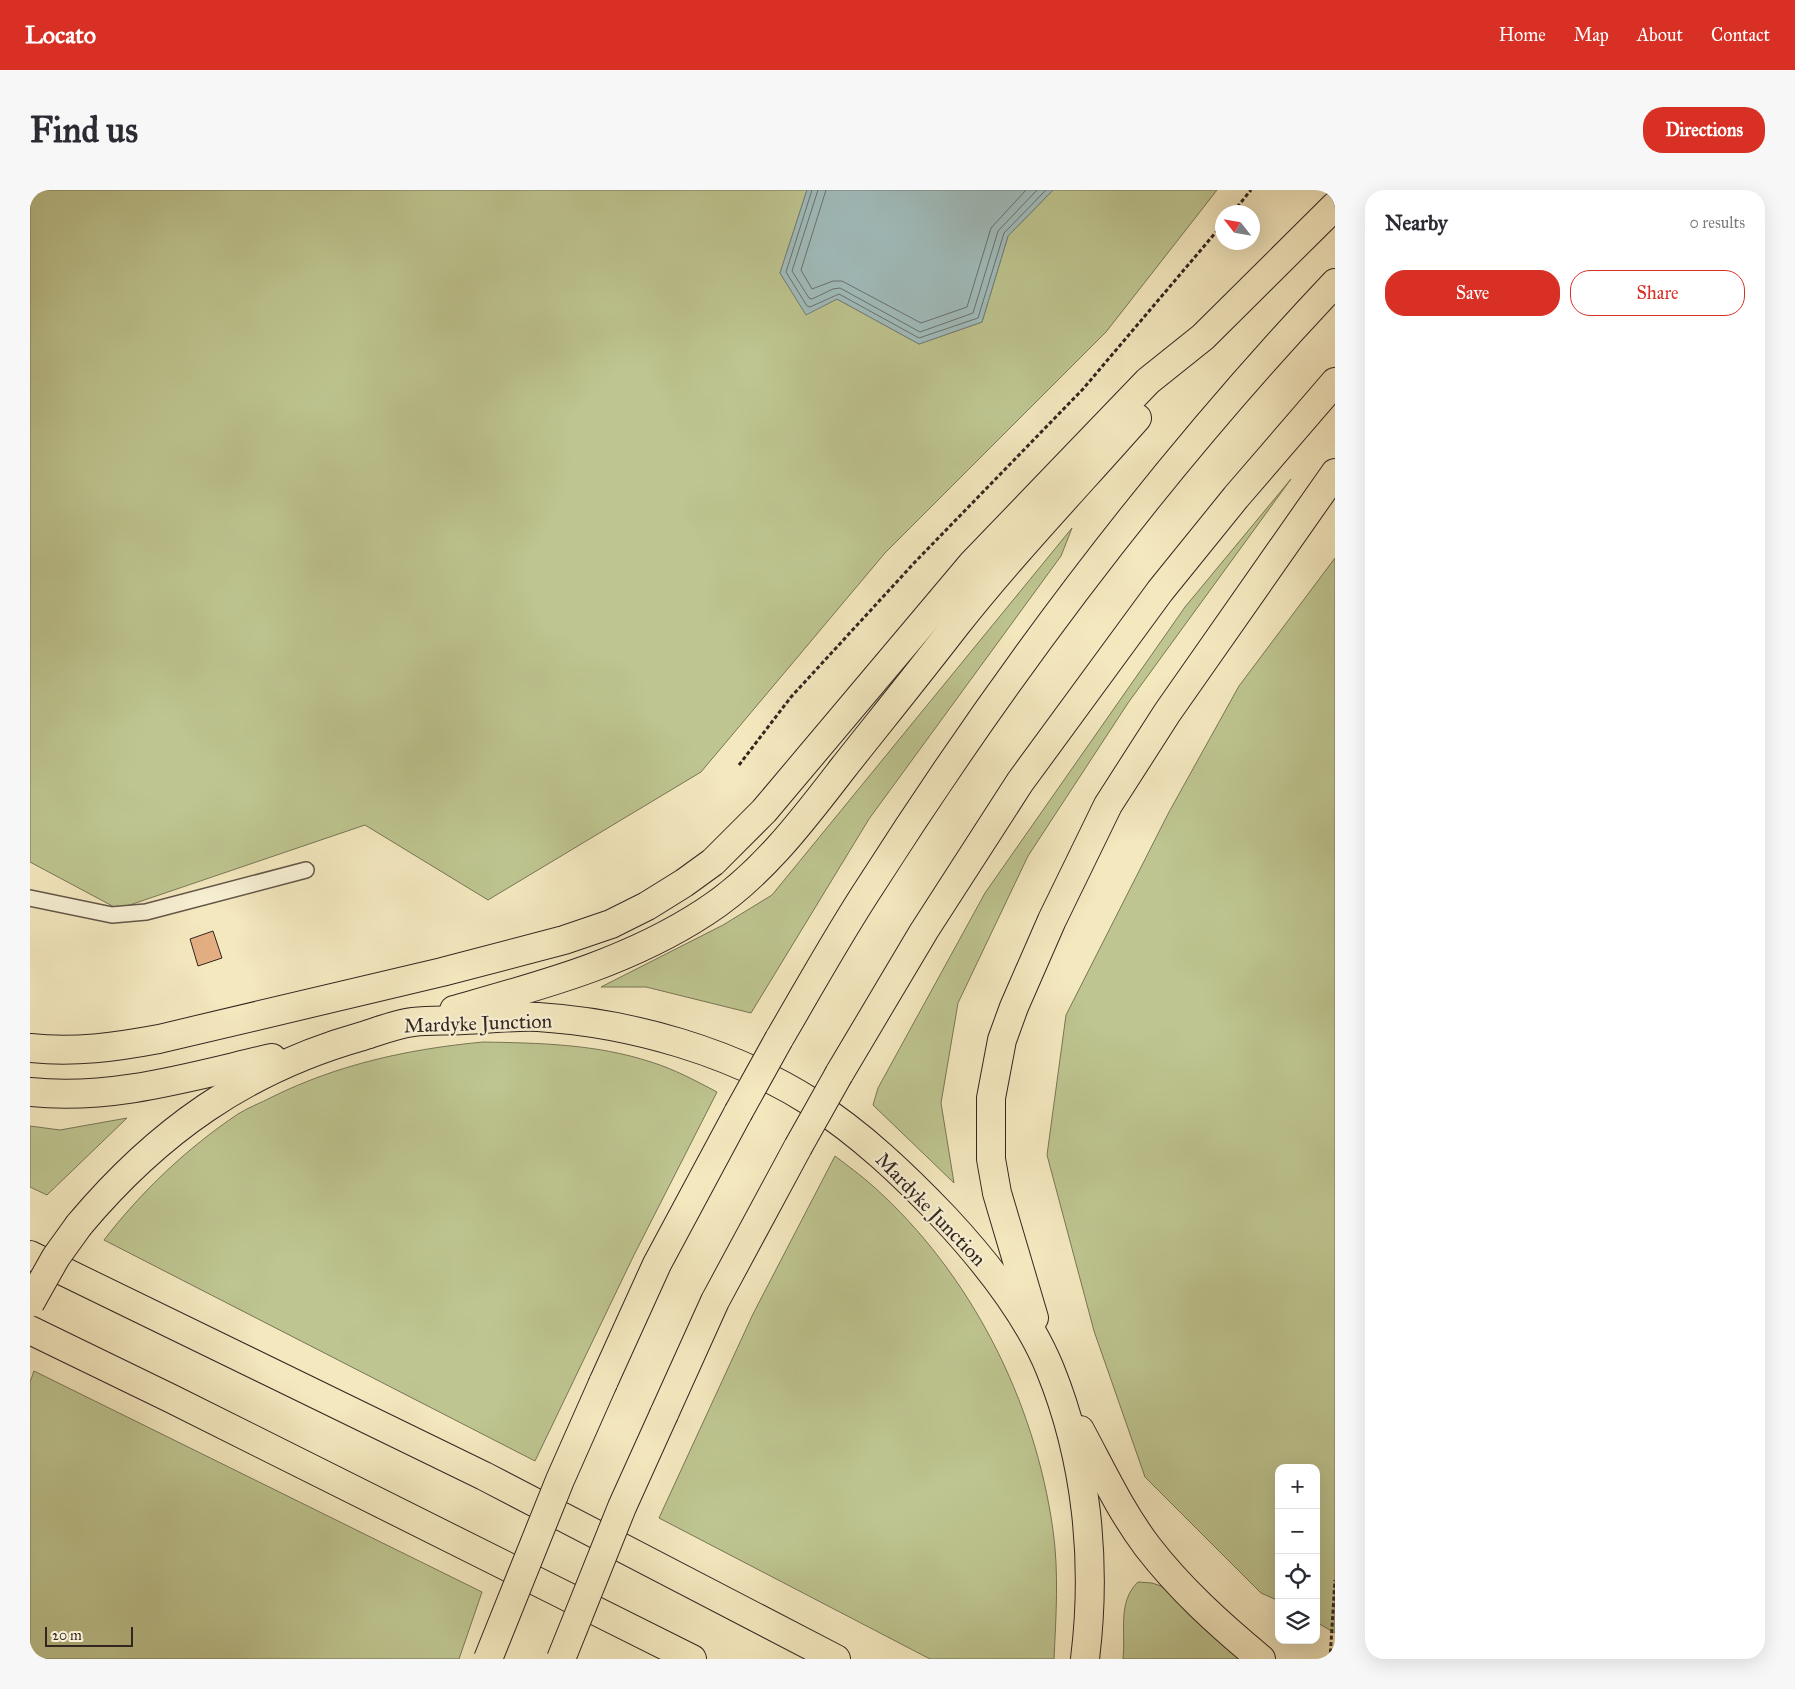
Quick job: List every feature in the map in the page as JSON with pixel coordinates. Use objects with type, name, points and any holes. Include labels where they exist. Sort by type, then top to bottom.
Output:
[{"type":"highway","points":[[30,1048],[74,1050],[114,1047],[159,1039],[442,972],[564,940],[611,924],[647,906],[705,867],[739,838],[972,564],[1148,381],[1203,337],[1335,206]]},
{"type":"highway","points":[[488,1659],[560,1480],[657,1264],[779,1039],[869,887],[934,788],[1013,675],[1144,503],[1226,404],[1335,283]]},
{"type":"highway","points":[[411,1022],[602,965],[658,941],[707,911],[744,882],[773,853],[808,813],[975,600],[1159,393],[1203,337]]},
{"type":"highway","points":[[561,1659],[622,1507],[715,1301],[839,1074],[924,931],[1020,782],[1094,679],[1160,591],[1229,505],[1335,382]]},
{"type":"highway","points":[[1261,1659],[1208,1614],[1147,1545],[1124,1510],[1052,1376],[996,1194],[991,1159],[990,1098],[1002,1040],[1052,920],[1108,806],[1167,713],[1335,473]]},
{"type":"highway","name":"Mardyke Junction","points":[[30,1303],[56,1257],[79,1225],[124,1175],[188,1119],[231,1091],[304,1054],[411,1022],[536,1017],[601,1025],[650,1035],[704,1052],[750,1070],[810,1102],[888,1162],[970,1245],[1008,1294],[1052,1376],[1078,1462],[1090,1539],[1090,1618],[1085,1659]]},
{"type":"highway","points":[[30,1092],[103,1092],[160,1084],[354,1038]]},
{"type":"highway","points":[[30,1255],[484,1476],[836,1659]]},
{"type":"highway","points":[[30,1330],[692,1659]]},
{"type":"lane","points":[[30,898],[112,915],[146,912],[306,870]]},
{"type":"path","points":[[1239,205],[1251,190]]},
{"type":"path","points":[[739,765],[791,697],[915,562],[1083,389],[1215,232]]},
{"type":"path","points":[[1330,1659],[1335,1580]]},
{"type":"green space","points":[[30,190],[807,190],[780,273],[806,314],[837,299],[919,344],[982,322],[1008,236],[1053,190],[1217,190],[1106,332],[885,553],[701,772],[488,900],[365,825],[118,909],[30,862]]},
{"type":"green space","points":[[1291,479],[1128,703],[1028,856],[958,1003],[941,1103],[954,1183],[873,1105],[878,1088],[985,893],[1185,607]]},
{"type":"green space","points":[[1072,528],[1061,556],[869,819],[751,1013],[646,987],[601,987],[723,925],[772,895]]},
{"type":"green space","points":[[1335,558],[1335,1633],[1320,1624],[1320,1464],[1275,1464],[1275,1599],[1261,1593],[1145,1477],[1094,1331],[1047,1155],[1066,1015],[1169,812],[1239,686]]},
{"type":"green space","points":[[483,1042],[546,1044],[609,1051],[660,1065],[717,1092],[634,1255],[535,1461],[104,1240],[133,1205],[183,1156],[219,1127],[246,1109],[297,1085],[349,1067],[401,1054]]},
{"type":"green space","points":[[127,1118],[47,1195],[30,1187],[30,1126],[60,1130]]},
{"type":"green space","points":[[835,1156],[874,1187],[909,1221],[940,1259],[969,1300],[993,1343],[1014,1388],[1031,1434],[1044,1482],[1053,1530],[1056,1578],[1054,1659],[930,1659],[659,1518],[753,1314]]},
{"type":"green space","points":[[34,1371],[482,1592],[459,1659],[30,1659],[30,1382]]},
{"type":"green space","points":[[1138,1582],[1161,1586],[1245,1659],[1123,1659],[1125,1608],[1131,1590]]},
{"type":"water","points":[[807,190],[1053,190],[1008,236],[982,322],[919,344],[837,299],[806,315],[780,273]]},
{"type":"building","points":[[213,931],[222,958],[198,966],[190,939]]}]
